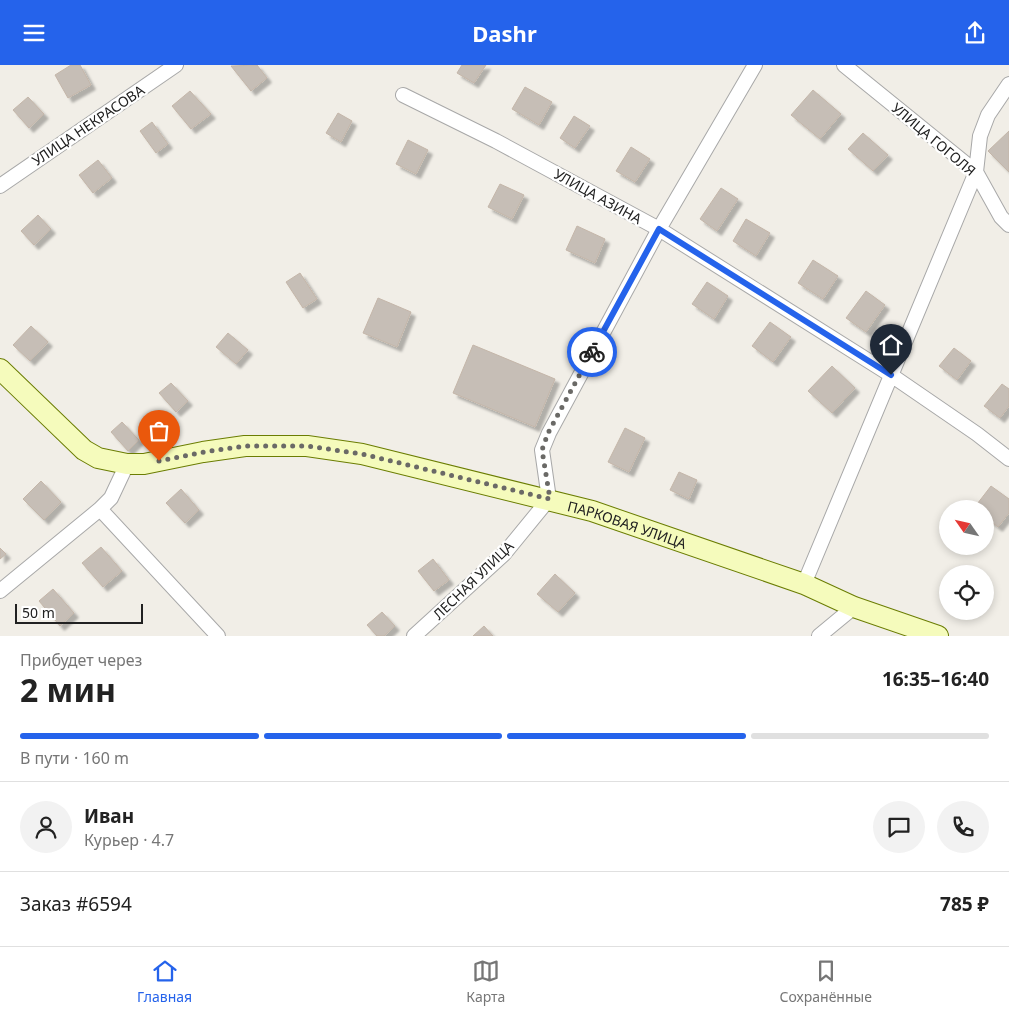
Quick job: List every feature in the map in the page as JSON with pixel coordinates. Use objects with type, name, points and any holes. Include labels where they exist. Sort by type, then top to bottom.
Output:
[{"type":"main road","name":"ПАРКОВАЯ УЛИЦА","points":[[0,369],[84,450],[98,458],[127,464],[144,464],[245,446],[307,446],[371,456],[550,499],[592,511],[804,583],[854,607],[938,636]]},
{"type":"street","name":"УЛИЦА НЕКРАСОВА","points":[[0,186],[176,65]]},
{"type":"street","points":[[550,499],[542,450],[548,433],[659,229],[755,65]]},
{"type":"street","name":"УЛИЦА ГОГОЛЯ","points":[[844,65],[976,172],[1001,217],[1009,225]]},
{"type":"street","points":[[804,583],[976,172],[980,136],[988,115],[1009,84]]},
{"type":"street","name":"УЛИЦА АЗИНА","points":[[403,95],[496,141],[659,229],[891,375],[1009,459]]},
{"type":"street","points":[[0,591],[111,498],[127,464]]},
{"type":"street","name":"ЛЕСНАЯ УЛИЦА","points":[[414,636],[504,554],[550,499]]},
{"type":"street","points":[[100,509],[218,636]]},
{"type":"street","points":[[819,636],[854,607]]},
{"type":"building","points":[[71,65],[80,65],[91,85],[68,98],[55,75]]},
{"type":"building","points":[[257,65],[267,78],[251,91],[231,66]]},
{"type":"building","points":[[462,65],[486,65],[474,83],[457,73]]},
{"type":"building","points":[[525,87],[552,102],[539,125],[512,109]]},
{"type":"building","points":[[813,90],[841,114],[820,139],[791,115]]},
{"type":"building","points":[[190,91],[211,114],[191,129],[172,106]]},
{"type":"building","points":[[28,97],[44,114],[29,128],[13,110]]},
{"type":"building","points":[[338,113],[352,121],[341,142],[326,133]]},
{"type":"building","points":[[574,116],[590,126],[575,148],[560,138]]},
{"type":"building","points":[[152,122],[168,144],[156,153],[140,131]]},
{"type":"building","points":[[1009,131],[1009,172],[988,151]]},
{"type":"building","points":[[863,133],[888,155],[873,171],[848,149]]},
{"type":"building","points":[[408,140],[428,150],[416,174],[396,164]]},
{"type":"building","points":[[631,147],[650,159],[635,182],[616,171]]},
{"type":"building","points":[[98,160],[112,178],[93,193],[79,175]]},
{"type":"building","points":[[500,184],[524,195],[512,219],[488,207]]},
{"type":"building","points":[[721,188],[738,199],[717,231],[700,219]]},
{"type":"building","points":[[38,215],[51,229],[34,245],[21,231]]},
{"type":"building","points":[[746,219],[770,233],[756,256],[733,241]]},
{"type":"building","points":[[577,226],[605,239],[595,263],[566,250]]},
{"type":"building","points":[[813,260],[838,276],[823,299],[798,283]]},
{"type":"building","points":[[300,273],[317,299],[303,308],[286,282]]},
{"type":"building","points":[[707,282],[728,296],[714,319],[692,304]]},
{"type":"building","points":[[866,291],[885,305],[866,332],[846,318]]},
{"type":"building","points":[[378,298],[411,312],[397,347],[363,333]]},
{"type":"building","points":[[770,322],[791,337],[773,362],[752,346]]},
{"type":"building","points":[[31,326],[48,342],[30,361],[13,345]]},
{"type":"building","points":[[228,333],[248,350],[236,364],[216,347]]},
{"type":"building","points":[[473,345],[555,379],[535,427],[453,393]]},
{"type":"building","points":[[954,348],[971,361],[957,380],[939,366]]},
{"type":"building","points":[[832,366],[855,388],[832,413],[808,391]]},
{"type":"building","points":[[171,383],[188,401],[176,412],[159,393]]},
{"type":"building","points":[[1002,384],[1009,389],[1009,406],[1000,418],[984,406]]},
{"type":"building","points":[[122,422],[139,440],[128,451],[111,432]]},
{"type":"building","points":[[625,428],[645,438],[629,472],[608,462]]},
{"type":"building","points":[[679,472],[697,480],[689,499],[670,490]]},
{"type":"building","points":[[41,481],[61,502],[44,520],[23,499]]},
{"type":"building","points":[[991,486],[1009,499],[1009,513],[998,527],[994,524],[994,500],[980,500]]},
{"type":"building","points":[[181,489],[199,510],[185,523],[166,503]]},
{"type":"building","points":[[101,547],[122,571],[103,587],[82,563]]},
{"type":"building","points":[[0,548],[6,554],[0,559]]},
{"type":"building","points":[[433,559],[449,580],[434,591],[418,571]]},
{"type":"building","points":[[555,574],[575,593],[558,612],[537,594]]},
{"type":"building","points":[[53,589],[74,613],[60,626],[39,601]]},
{"type":"building","points":[[382,612],[395,626],[384,636],[377,636],[367,625]]},
{"type":"building","points":[[484,626],[493,636],[473,636]]},
{"type":"way so far","points":[[159,461],[245,446],[307,446],[362,454],[485,485],[550,499],[542,450],[548,433],[592,352]]},
{"type":"route","points":[[592,352],[659,229],[891,375]]}]
